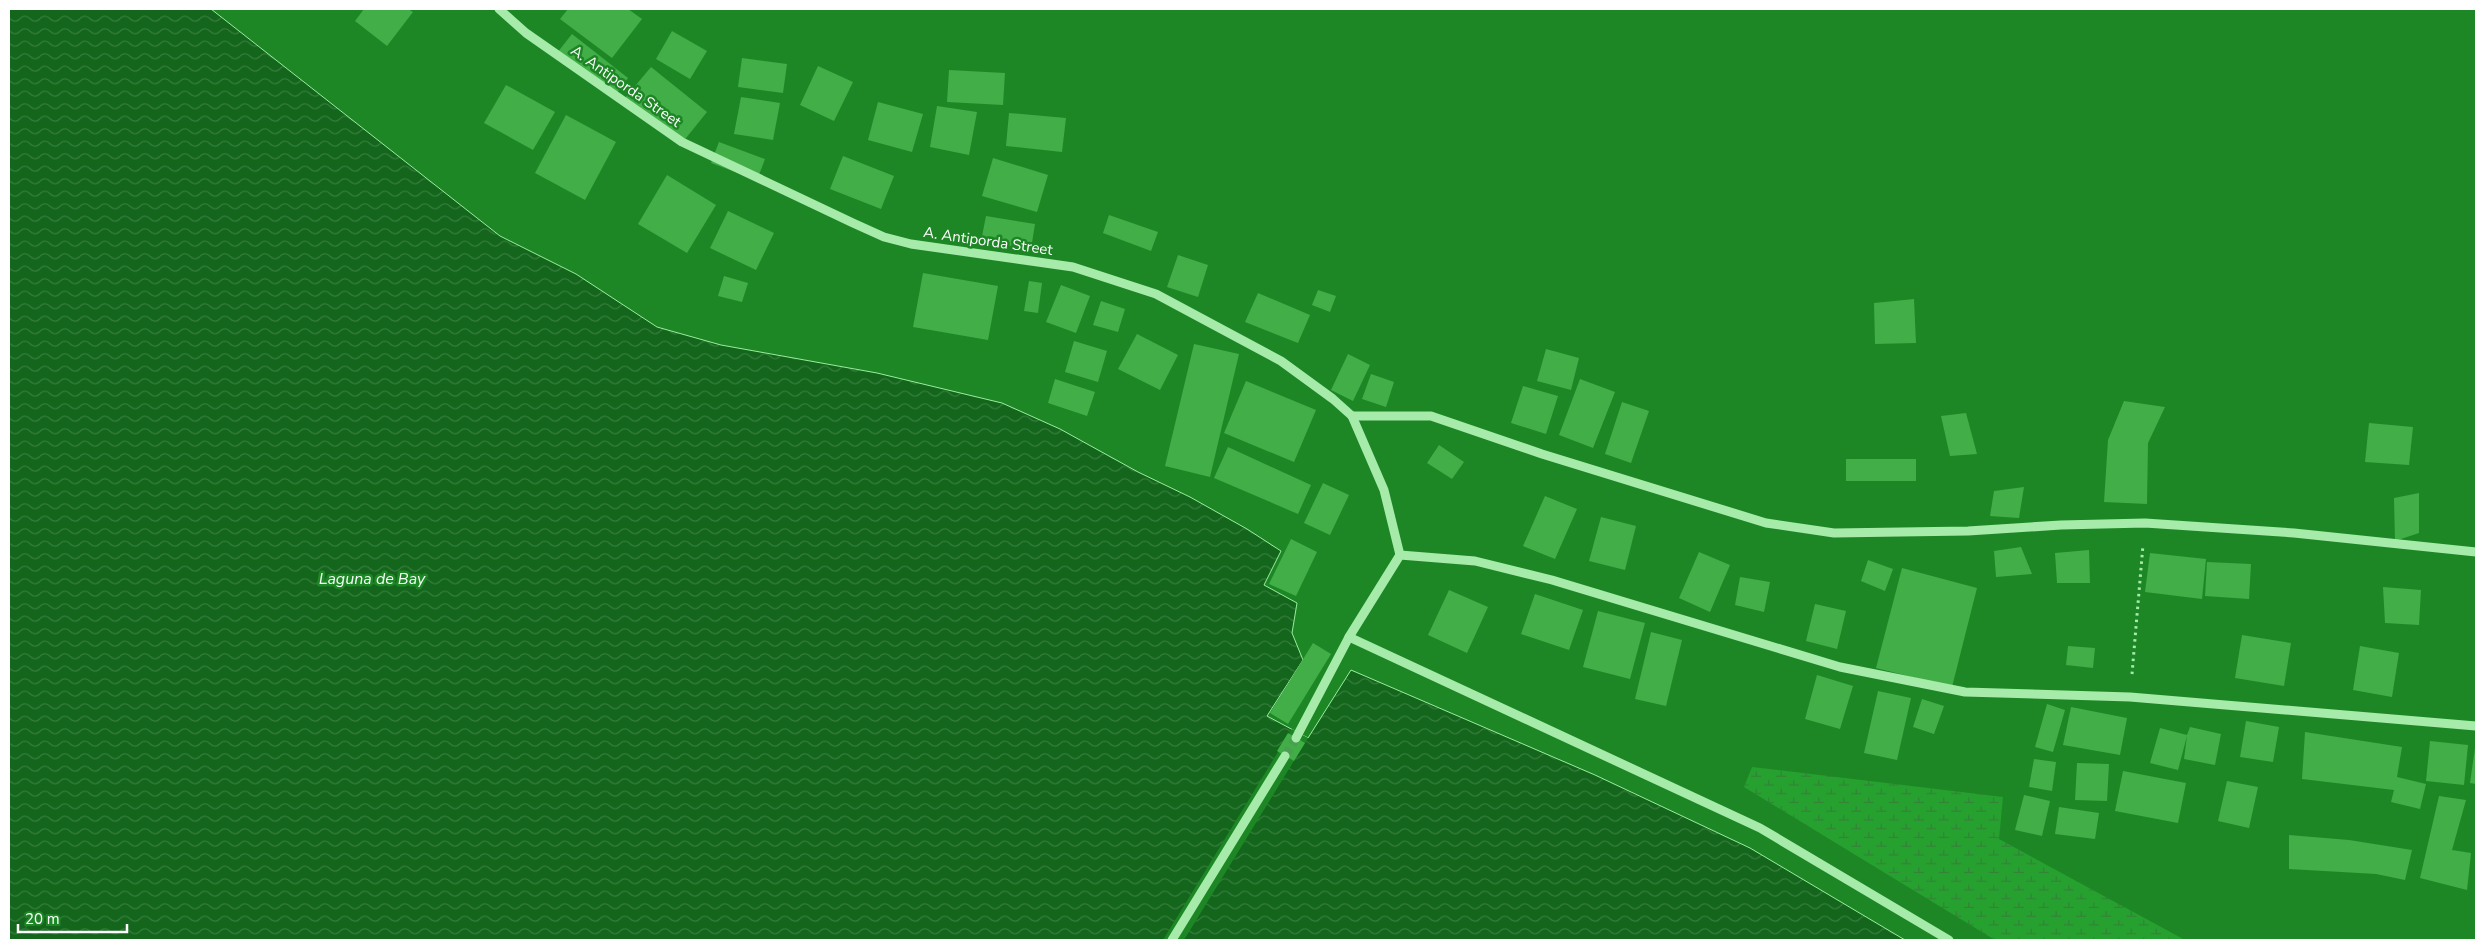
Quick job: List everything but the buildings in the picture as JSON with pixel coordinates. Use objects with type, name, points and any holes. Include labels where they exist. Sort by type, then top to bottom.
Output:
[{"type":"street","name":"A. Antiporda Street","points":[[498,9],[526,33],[682,142],[884,237],[911,244],[1073,268],[1156,294],[1281,362],[1333,398],[1352,416],[1384,490],[1400,555]]},
{"type":"street","points":[[1352,416],[1431,416],[1542,454],[1766,523],[1834,533],[1968,531],[2060,525],[2145,523],[2294,533],[2476,552]]},
{"type":"street","points":[[1296,738],[1349,637],[1400,555],[1475,561],[1542,578],[1840,667],[1965,692],[2130,697],[2476,726]]},
{"type":"street","points":[[1349,637],[1760,828],[1949,940]]},
{"type":"street","points":[[1172,940],[1285,756]]},
{"type":"path","points":[[2130,697],[2145,523]]},
{"type":"green space","points":[[1752,767],[2003,797],[1999,839],[2185,940],[1995,940],[1744,787]]},
{"type":"water","name":"Laguna de Bay","points":[[9,9],[211,9],[500,236],[576,274],[657,327],[721,345],[877,373],[1002,403],[1060,429],[1138,472],[1190,497],[1247,529],[1281,551],[1264,585],[1297,603],[1292,633],[1303,660],[1267,716],[1308,738],[1351,670],[1595,775],[1750,848],[1905,940],[9,940]]},
{"type":"pier","points":[[1292,729],[1308,738],[1184,940],[1163,940]]},
{"type":"tunnel","points":[[1285,756],[1296,738]]}]
